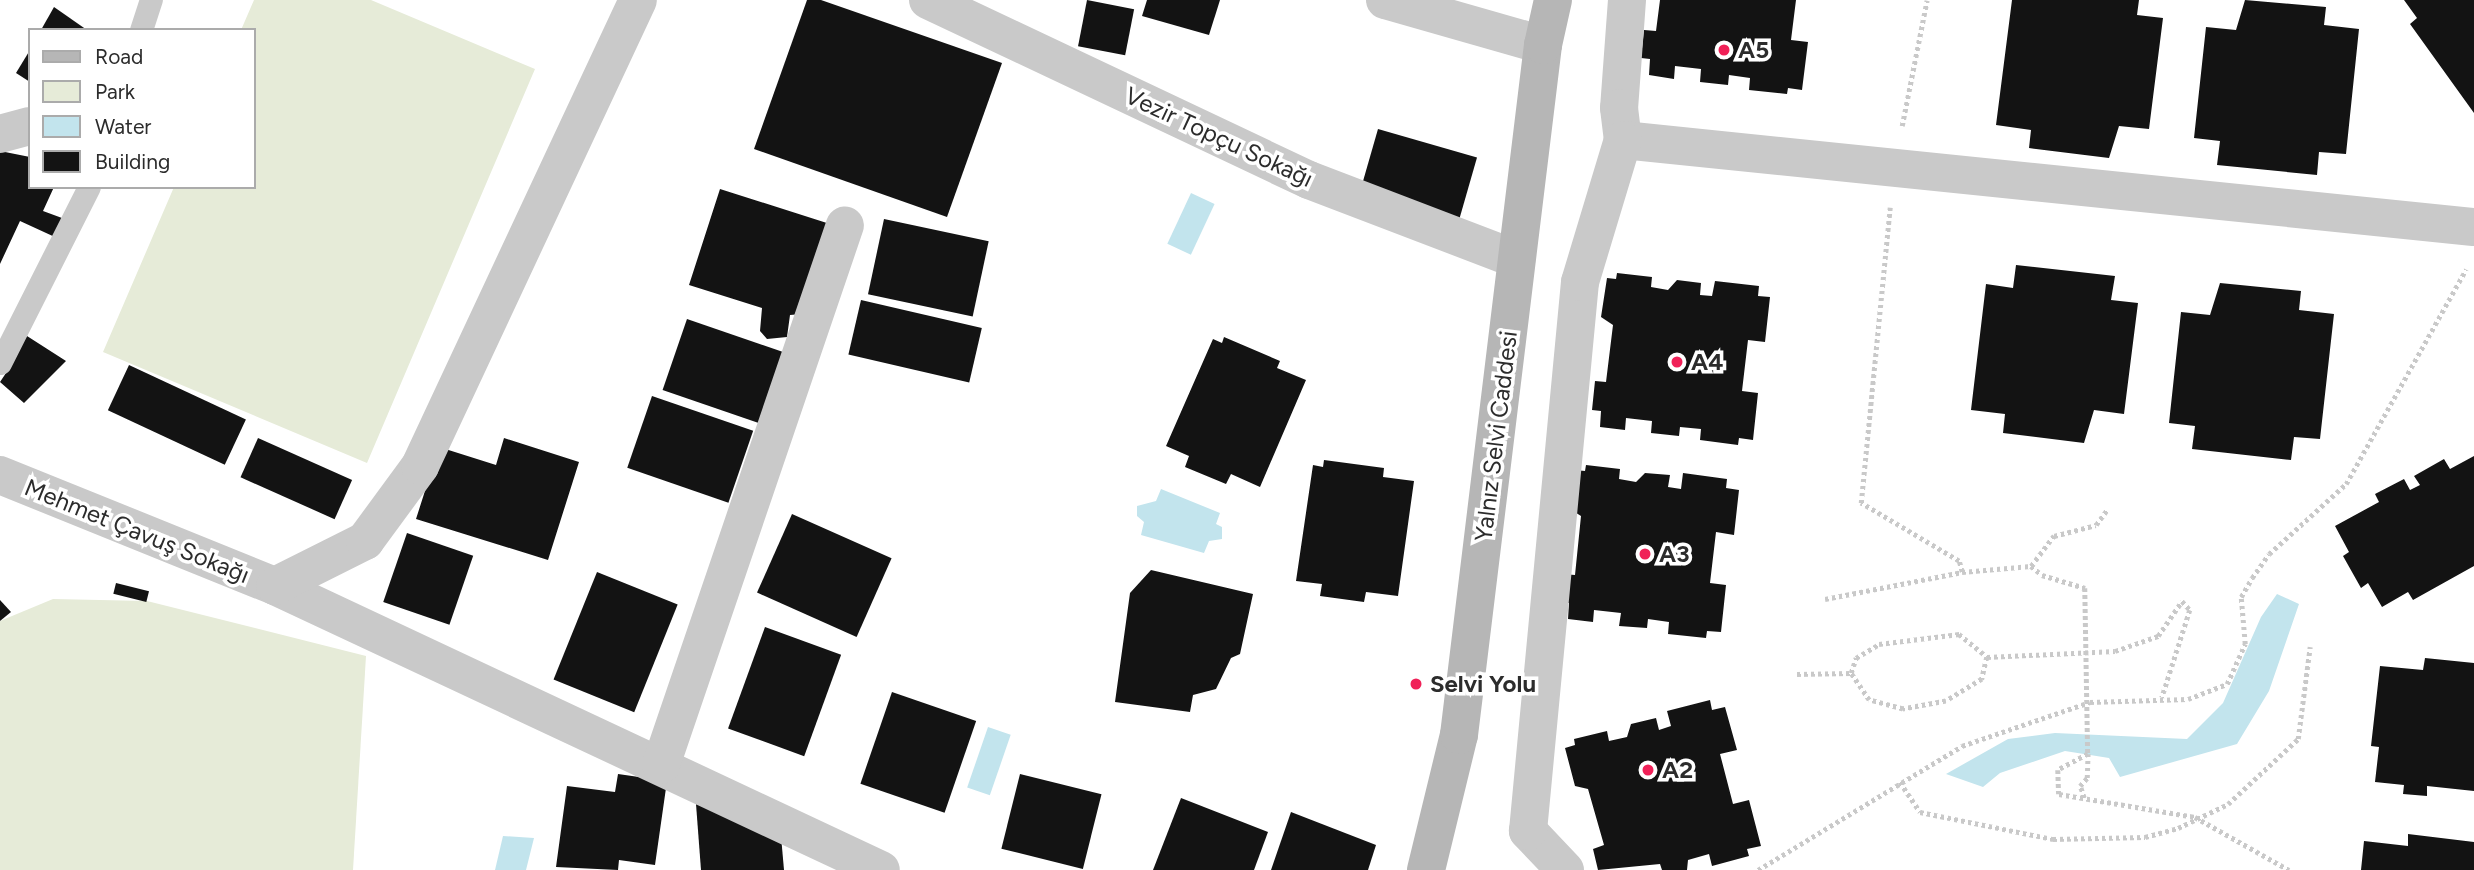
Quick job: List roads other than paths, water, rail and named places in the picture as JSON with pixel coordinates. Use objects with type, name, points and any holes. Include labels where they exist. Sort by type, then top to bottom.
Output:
[{"type":"street","points":[[275,586],[365,541],[420,466],[638,0]]},
{"type":"street","name":"Vezir Topçu Sokağı","points":[[928,0],[1309,180],[1516,259]]},
{"type":"street","points":[[1385,0],[1543,45]]},
{"type":"street","name":"Yalnız Selvi Caddesi","points":[[1426,870],[1459,735],[1543,45],[1553,0]]},
{"type":"street","points":[[1565,870],[1528,831],[1580,282],[1623,141],[1619,108],[1627,0]]},
{"type":"street","points":[[0,134],[28,127]]},
{"type":"street","points":[[1623,141],[2474,228]]},
{"type":"street","points":[[662,765],[845,225]]},
{"type":"street","name":"Mehmet Çavuş Sokağı","points":[[0,475],[275,586],[662,765],[881,870]]},
{"type":"lane","points":[[142,28],[150,0]]},
{"type":"lane","points":[[0,363],[88,189]]},
{"type":"water","points":[[1191,193],[1215,204],[1191,255],[1167,244]]},
{"type":"water","points":[[1161,489],[1220,513],[1216,524],[1222,527],[1222,539],[1209,541],[1204,553],[1141,535],[1144,522],[1137,516],[1137,506],[1156,501]]},
{"type":"water","points":[[2277,594],[2299,604],[2269,691],[2237,744],[2120,777],[2109,758],[2065,751],[2000,773],[1983,787],[1946,774],[2008,739],[2055,733],[2187,739],[2223,703],[2261,617]]},
{"type":"water","points":[[988,727],[1011,735],[990,795],[967,788]]},
{"type":"water","points":[[503,836],[534,838],[526,870],[495,870]]},
{"type":"place","name":"A5","points":[[1724,50]]},
{"type":"place","name":"A4","points":[[1677,362]]},
{"type":"place","name":"A3","points":[[1645,554]]},
{"type":"place","name":"Selvi Yolu","points":[[1416,684]]},
{"type":"place","name":"A2","points":[[1648,770]]}]
